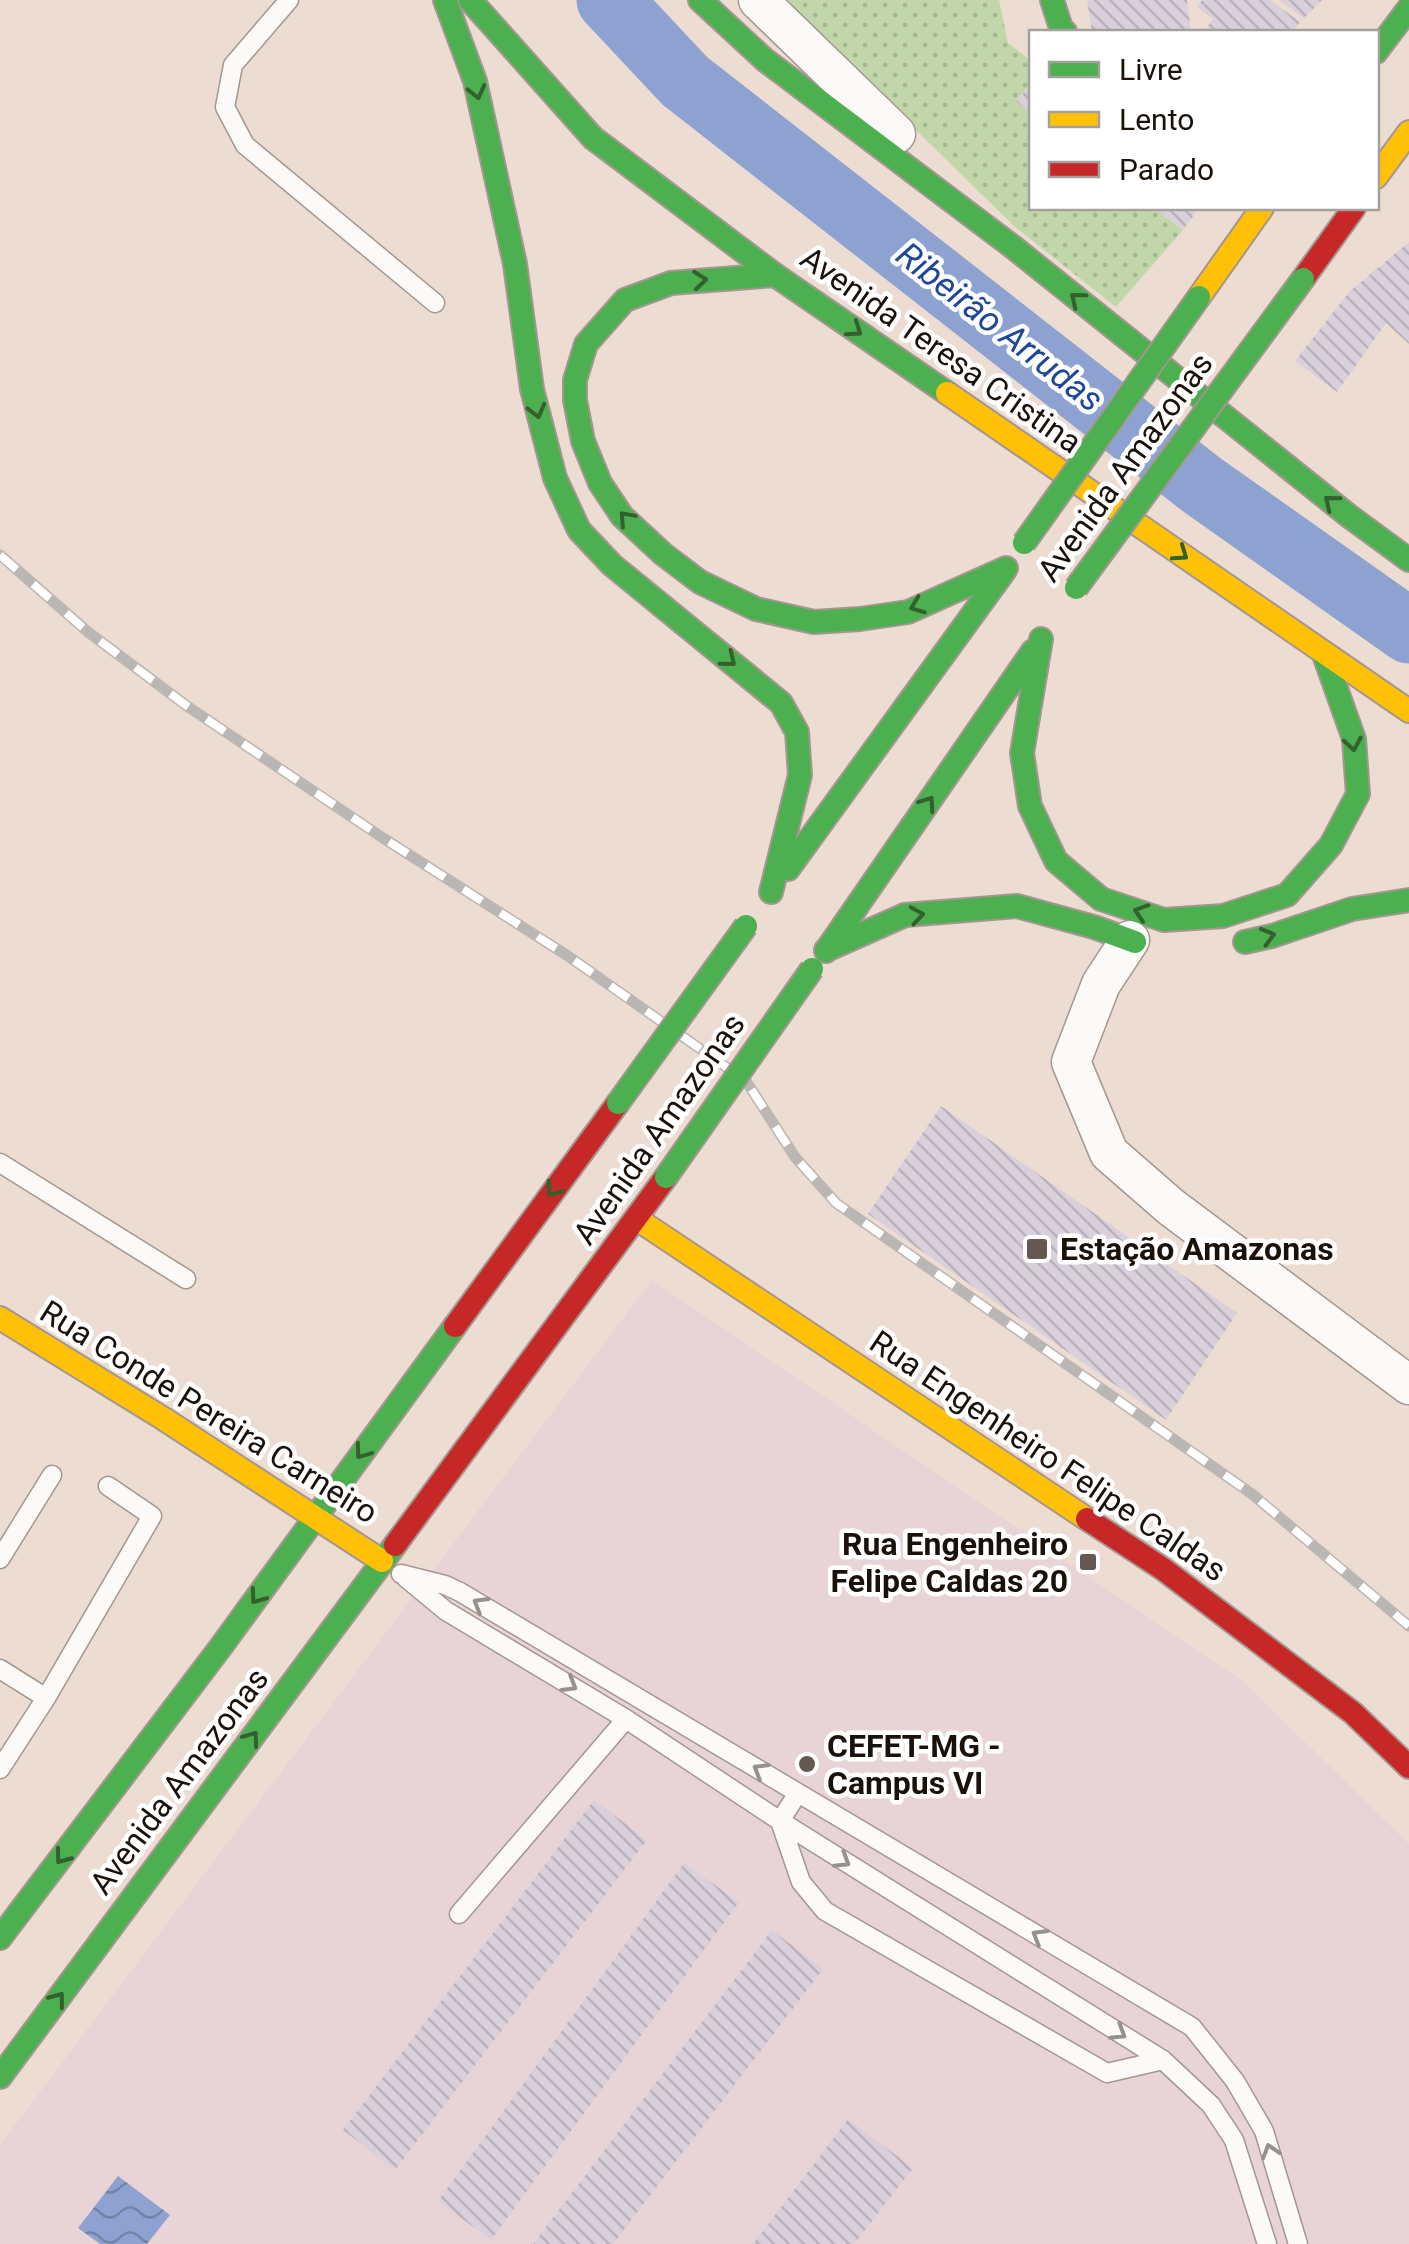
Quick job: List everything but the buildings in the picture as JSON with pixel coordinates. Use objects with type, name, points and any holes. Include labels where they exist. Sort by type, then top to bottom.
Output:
[{"type":"main road","points":[[445,0],[475,81],[515,264],[532,389],[555,478],[578,530],[612,565],[781,702],[797,732],[800,776],[771,892]]},
{"type":"main road","name":"Avenida Teresa Cristina","points":[[470,0],[593,138],[775,275],[1409,712]]},
{"type":"main road","points":[[700,0],[765,60],[1012,247],[1409,560]]},
{"type":"main road","points":[[1052,0],[1062,30]]},
{"type":"main road","points":[[1379,48],[1409,8]]},
{"type":"main road","points":[[1379,173],[1409,132]]},
{"type":"main road","name":"Avenida Amazonas","points":[[0,1938],[315,1518],[1024,544],[1261,210]]},
{"type":"main road","name":"Avenida Amazonas","points":[[1072,595],[1353,210]]},
{"type":"main road","points":[[775,275],[672,283],[640,294],[624,300],[586,344],[575,400],[583,442],[600,483],[622,516],[700,582],[756,608],[814,622],[908,612],[1006,568]]},
{"type":"main road","name":"Avenida Amazonas","points":[[0,2077],[392,1568],[1045,633],[1022,753],[1030,806],[1056,861],[1101,899],[1164,920],[1223,916],[1287,895],[1331,845],[1358,794],[1354,739],[1322,652]]},
{"type":"main road","points":[[1216,948],[1272,936],[1352,909],[1409,900]]},
{"type":"main road","points":[[819,960],[905,915],[1017,906],[1148,943]]},
{"type":"main road","points":[[610,1150],[614,1107]]},
{"type":"main road","name":"Rua Engenheiro Felipe Caldas","points":[[616,1200],[636,1219],[1163,1569],[1353,1713],[1409,1767]]},
{"type":"main road","name":"Rua Conde Pereira Carneiro","points":[[0,1318],[164,1419],[392,1568]]},
{"type":"street","points":[[758,0],[1012,247]]},
{"type":"street","points":[[1148,943],[1101,984],[1070,1062],[1109,1153],[1171,1207],[1409,1385]]},
{"type":"lane","points":[[290,0],[232,65],[225,107],[245,145],[435,303]]},
{"type":"lane","points":[[0,1163],[186,1279]]},
{"type":"lane","points":[[0,1559],[52,1475]]},
{"type":"lane","points":[[0,1769],[152,1516],[108,1486]]},
{"type":"lane","points":[[392,1568],[446,1611],[626,1719],[780,1821],[1163,2060],[1211,2105],[1234,2140],[1261,2240]]},
{"type":"lane","points":[[392,1568],[460,1592],[1192,2027],[1235,2081],[1264,2131],[1298,2244]]},
{"type":"lane","points":[[0,1669],[46,1698]]},
{"type":"lane","points":[[459,1914],[626,1719]]},
{"type":"lane","points":[[780,1821],[798,1793]]},
{"type":"lane","points":[[780,1821],[801,1882],[826,1911],[1106,2073],[1163,2060]]},
{"type":"shaded area","name":"CEFET-MG - Campus VI","points":[[652,1280],[1245,1683],[1409,1844],[1409,2244],[0,2244],[0,2145]]},
{"type":"green space","points":[[783,0],[999,0],[1008,43],[1029,59],[1029,85],[1016,101],[1029,113],[1029,210],[1156,210],[1183,230],[1116,307],[1015,227]]},
{"type":"water","points":[[118,2176],[170,2215],[147,2244],[100,2244],[78,2228]]},
{"type":"waterway","name":"Ribeirão Arrudas","points":[[609,0],[685,81],[1202,485],[1409,631]]},
{"type":"railway","points":[[0,555],[88,632],[187,706],[568,956],[746,1081],[795,1157],[836,1203],[1252,1494],[1409,1626]]},
{"type":"traffic: fast","points":[[445,0],[475,81],[515,264],[532,389],[555,478],[579,530],[612,565],[781,703],[797,732],[800,775],[771,892]]},
{"type":"traffic: fast","points":[[470,0],[593,138],[775,275],[947,393]]},
{"type":"traffic: fast","points":[[700,0],[765,60],[1013,247],[1409,560]]},
{"type":"traffic: fast","points":[[1052,0],[1063,30]]},
{"type":"traffic: fast","points":[[1379,48],[1409,8]]},
{"type":"traffic: fast","points":[[775,275],[671,283],[625,300],[586,344],[575,380],[583,441],[600,483],[622,516],[700,582],[756,609],[814,622],[908,612],[1006,568]]},
{"type":"traffic: fast","points":[[1076,588],[1303,279]]},
{"type":"traffic: fast","points":[[1024,543],[1199,297]]},
{"type":"traffic: fast","points":[[788,869],[1005,570]]},
{"type":"traffic: fast","points":[[1041,639],[1022,753],[1030,806],[1056,861],[1101,899],[1164,920],[1223,916],[1287,895],[1331,845],[1358,794],[1354,739],[1323,652]]},
{"type":"traffic: fast","points":[[826,951],[1033,651]]},
{"type":"traffic: fast","points":[[1245,942],[1352,909],[1409,900]]},
{"type":"traffic: fast","points":[[826,950],[905,915],[1017,906],[1135,942]]},
{"type":"traffic: fast","points":[[618,1103],[746,926]]},
{"type":"traffic: fast","points":[[666,1177],[812,969]]},
{"type":"traffic: fast","points":[[0,1938],[220,1648],[455,1326]]},
{"type":"traffic: fast","points":[[0,2077],[395,1545]]},
{"type":"traffic: slow","points":[[1379,173],[1409,132]]},
{"type":"traffic: slow","points":[[1199,297],[1261,210]]},
{"type":"traffic: slow","points":[[947,393],[1409,711]]},
{"type":"traffic: slow","points":[[637,1219],[1087,1519]]},
{"type":"traffic: slow","points":[[0,1318],[382,1561]]},
{"type":"traffic: jam","points":[[1303,279],[1353,210]]},
{"type":"traffic: jam","points":[[455,1326],[618,1103]]},
{"type":"traffic: jam","points":[[395,1545],[666,1177]]},
{"type":"traffic: jam","points":[[1087,1519],[1163,1569],[1353,1713],[1409,1767]]},
{"type":"place","name":"Estação Amazonas","points":[[1037,1249]]},
{"type":"place","name":"Rua Engenheiro Felipe Caldas 20","points":[[1088,1562]]},
{"type":"place","name":"CEFET-MG - Campus VI","points":[[807,1764]]}]
